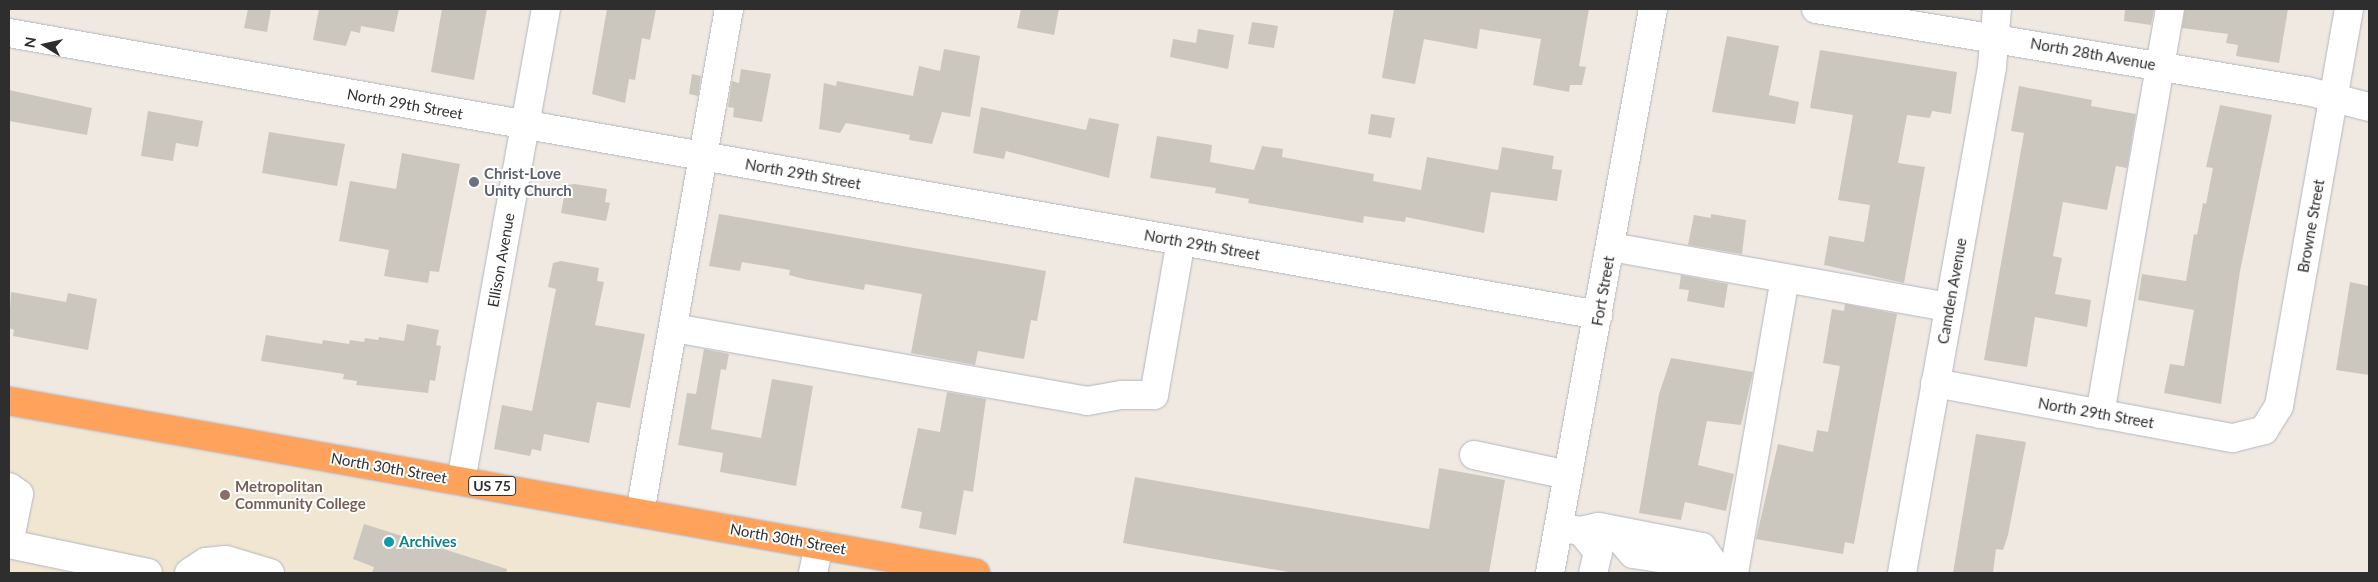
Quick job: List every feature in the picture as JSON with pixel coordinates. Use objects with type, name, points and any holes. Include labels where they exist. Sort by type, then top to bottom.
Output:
[{"type":"highway","name":"North 30th Street","points":[[9,401],[976,573]]},
{"type":"street","name":"Ellison Avenue","points":[[461,481],[546,9]]},
{"type":"street","points":[[640,513],[729,9]]},
{"type":"street","name":"Fort Street","points":[[1550,573],[1580,528],[1568,475],[1653,9]]},
{"type":"street","name":"North 28th Avenue","points":[[1816,9],[2160,65],[2333,99],[2369,108]]},
{"type":"street","name":"Camden Avenue","points":[[1902,573],[1949,306],[1994,38],[1997,9]]},
{"type":"street","points":[[2100,414],[2170,9]]},
{"type":"street","name":"Browne Street","points":[[2257,435],[2272,421],[2279,406],[2349,9]]},
{"type":"street","name":"North 29th Street","points":[[9,33],[1598,315]]},
{"type":"street","points":[[674,328],[1087,401],[1122,395],[1154,396],[1181,241]]},
{"type":"street","points":[[1611,247],[1949,306]]},
{"type":"street","points":[[1734,573],[1784,278]]},
{"type":"street","name":"North 29th Street","points":[[1935,383],[2233,438],[2257,435]]},
{"type":"street","points":[[1474,456],[1568,475]]},
{"type":"street","points":[[9,487],[19,494],[9,544],[148,573]]},
{"type":"street","points":[[1580,528],[1598,552],[1593,573]]},
{"type":"street","points":[[1580,528],[1617,536],[1633,554],[1692,563],[1697,573]]},
{"type":"street","points":[[1580,528],[1702,547],[1713,562],[1712,573]]},
{"type":"street","points":[[813,573],[819,545]]},
{"type":"street","points":[[189,573],[206,562],[226,560],[254,571]]},
{"type":"shaded area","name":"Metropolitan Community College","points":[[9,416],[873,573],[9,573]]},
{"type":"building","points":[[248,9],[271,9],[267,32],[244,28]]},
{"type":"building","points":[[319,9],[399,9],[394,32],[361,26],[360,33],[351,31],[346,46],[313,40]]},
{"type":"building","points":[[442,9],[487,9],[474,80],[431,72]]},
{"type":"building","points":[[607,9],[656,9],[650,40],[642,38],[635,80],[629,79],[625,103],[592,94]]},
{"type":"building","points":[[1021,9],[1059,9],[1054,35],[1017,28]]},
{"type":"building","points":[[1394,9],[1589,9],[1579,66],[1586,67],[1582,85],[1570,85],[1569,92],[1533,85],[1541,39],[1480,29],[1477,49],[1424,39],[1415,84],[1382,78]]},
{"type":"building","points":[[2125,9],[2154,9],[2151,25],[2124,21]]},
{"type":"building","points":[[2185,9],[2288,9],[2279,63],[2236,56],[2238,45],[2226,43],[2228,34],[2182,28]]},
{"type":"building","points":[[1252,22],[1278,26],[1274,48],[1248,44]]},
{"type":"building","points":[[1198,29],[1234,35],[1228,69],[1170,57],[1173,39],[1196,43]]},
{"type":"building","points":[[1727,36],[1779,46],[1769,95],[1799,102],[1795,124],[1712,112]]},
{"type":"building","points":[[944,49],[980,56],[970,117],[942,112],[932,144],[909,140],[910,135],[846,123],[840,133],[819,129],[824,83],[836,86],[837,81],[913,96],[919,66],[940,71]]},
{"type":"building","points":[[1820,50],[1957,72],[1951,114],[1932,111],[1930,118],[1907,115],[1898,163],[1925,167],[1904,283],[1824,265],[1829,236],[1864,242],[1870,205],[1838,200],[1853,115],[1810,108]]},
{"type":"building","points":[[741,69],[771,74],[762,122],[733,117],[734,108],[728,107],[732,81],[739,83]]},
{"type":"building","points":[[692,74],[701,76],[698,96],[689,94]]},
{"type":"building","points":[[2019,86],[2092,100],[2091,106],[2136,114],[2127,168],[2116,166],[2107,210],[2063,202],[2053,256],[2062,258],[2055,294],[2091,300],[2087,327],[2035,317],[2027,367],[1984,360],[2024,133],[2011,131]]},
{"type":"building","points":[[9,90],[92,108],[87,135],[9,121]]},
{"type":"building","points":[[2220,105],[2272,115],[2240,271],[2221,404],[2164,393],[2170,364],[2184,366],[2194,310],[2138,300],[2142,274],[2186,281],[2194,234],[2197,235],[2203,203],[2206,204],[2213,168],[2206,167]]},
{"type":"building","points":[[981,107],[1086,130],[1089,118],[1119,124],[1109,178],[1006,151],[1004,159],[973,153]]},
{"type":"building","points":[[148,111],[203,121],[198,147],[176,143],[173,161],[141,156]]},
{"type":"building","points":[[1371,114],[1395,118],[1391,138],[1368,134]]},
{"type":"building","points":[[269,132],[345,144],[337,186],[262,173]]},
{"type":"building","points":[[1157,136],[1212,145],[1210,162],[1254,170],[1262,146],[1283,149],[1282,157],[1374,174],[1373,181],[1421,190],[1427,157],[1498,170],[1502,147],[1554,156],[1552,169],[1562,170],[1557,201],[1491,192],[1484,233],[1406,217],[1405,222],[1364,216],[1363,223],[1248,203],[1249,199],[1215,193],[1216,188],[1150,178]]},
{"type":"building","points":[[402,153],[460,164],[439,272],[430,271],[428,283],[384,276],[389,250],[339,241],[350,181],[396,189]]},
{"type":"building","points":[[575,184],[607,189],[605,202],[610,203],[606,221],[561,213],[566,185]]},
{"type":"building","points":[[719,214],[1046,271],[1037,321],[1031,320],[1024,359],[978,351],[975,365],[911,353],[922,294],[865,284],[864,290],[789,275],[790,270],[742,262],[740,271],[709,266]]},
{"type":"building","points":[[1711,214],[1746,220],[1742,254],[1688,245],[1694,215],[1711,218]]},
{"type":"building","points":[[561,261],[599,268],[597,281],[604,282],[595,325],[645,334],[630,408],[597,402],[589,443],[544,434],[541,451],[532,449],[530,456],[494,449],[502,405],[532,411],[556,289],[548,287],[553,263]]},
{"type":"building","points":[[1681,275],[1728,284],[1724,308],[1687,301],[1689,290],[1679,289]]},
{"type":"building","points":[[2350,282],[2369,286],[2369,375],[2336,370]]},
{"type":"building","points":[[11,292],[66,302],[68,293],[97,299],[88,350],[13,336],[14,330],[9,328]]},
{"type":"building","points":[[1845,304],[1897,314],[1854,544],[1845,542],[1843,554],[1756,539],[1778,444],[1813,452],[1817,430],[1828,432],[1840,366],[1823,363],[1832,309],[1844,311]]},
{"type":"building","points":[[407,324],[439,330],[436,345],[441,346],[435,381],[430,380],[428,393],[356,385],[357,381],[343,379],[344,374],[261,361],[266,335],[322,344],[323,340],[349,344],[350,340],[364,342],[365,338],[378,340],[379,337],[404,341]]},
{"type":"building","points":[[704,349],[729,354],[726,370],[721,369],[711,429],[761,438],[772,379],[813,386],[796,486],[720,472],[723,453],[678,445],[687,393],[696,394]]},
{"type":"building","points":[[1671,358],[1753,372],[1741,425],[1707,421],[1698,465],[1734,474],[1726,511],[1685,502],[1681,520],[1639,513],[1659,394]]},
{"type":"building","points":[[947,392],[986,399],[973,492],[964,490],[956,535],[919,528],[922,512],[901,508],[918,428],[940,432]]},
{"type":"building","points":[[1976,434],[2026,442],[2008,535],[2003,550],[1996,549],[1993,573],[1953,573]]},
{"type":"building","points":[[1439,468],[1505,480],[1489,573],[1294,573],[1123,543],[1135,477],[1429,529]]},
{"type":"building","name":"Archives","points":[[364,524],[507,569],[506,573],[372,573],[374,567],[353,559]]},
{"type":"place","name":"Christ-Love Unity Church","points":[[474,182]]},
{"type":"place","name":"Metropolitan Community College","points":[[225,495]]},
{"type":"place","name":"Archives","points":[[389,542]]}]
